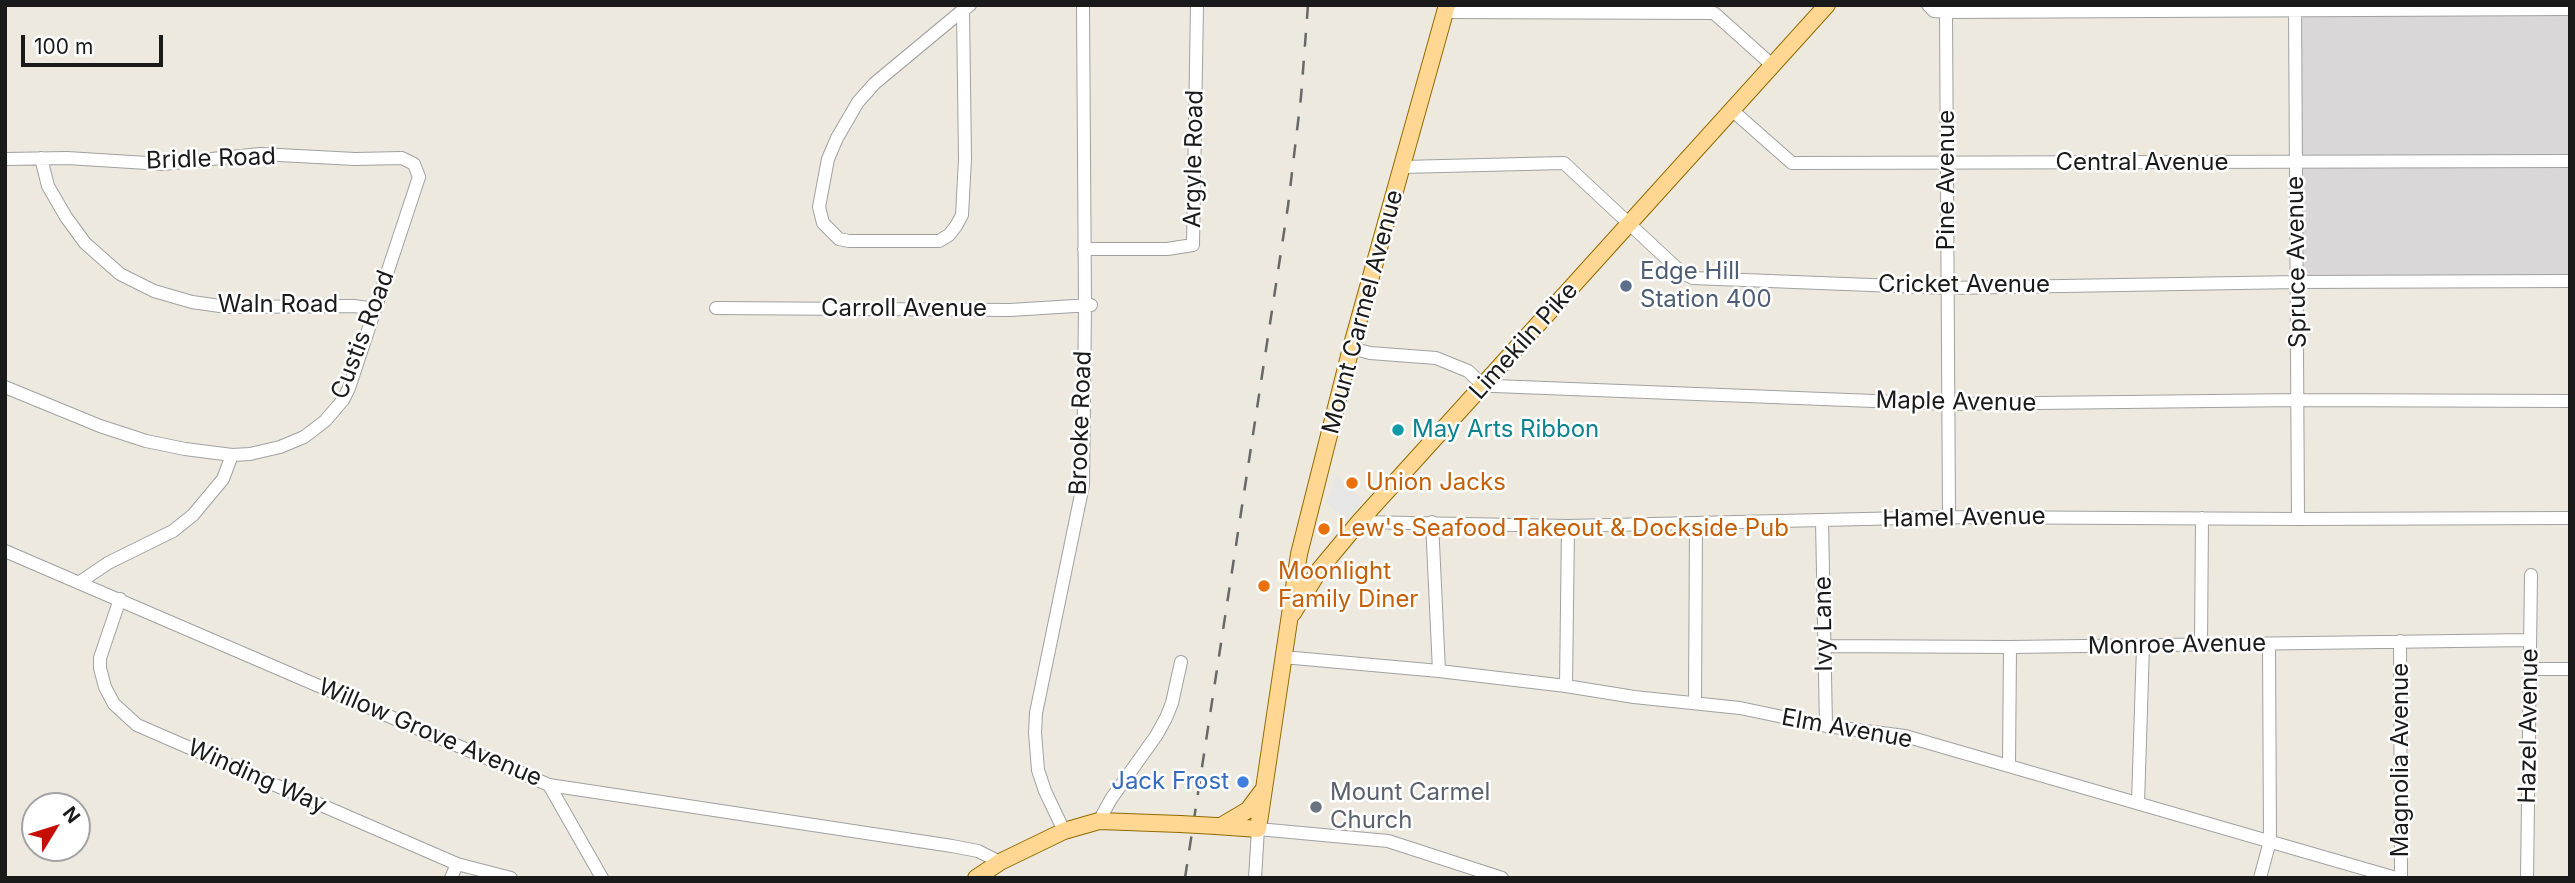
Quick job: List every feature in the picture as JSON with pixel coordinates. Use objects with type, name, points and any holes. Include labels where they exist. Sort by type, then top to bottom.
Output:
[{"type":"main road","name":"Limekiln Pike","points":[[1258,829],[1288,622],[1320,569],[1359,522],[1827,5]]},
{"type":"main road","name":"Mount Carmel Avenue","points":[[1288,622],[1299,554],[1352,348],[1446,8]]},
{"type":"main road","points":[[1219,826],[1248,810],[1265,788]]},
{"type":"main road","points":[[976,878],[1000,862],[1065,831],[1099,821],[1258,829]]},
{"type":"street","name":"Brooke Road","points":[[1065,831],[1038,770],[1035,733],[1036,713],[1083,485],[1088,305],[1084,249],[1083,5]]},
{"type":"street","name":"Argyle Road","points":[[1084,249],[1167,249],[1193,245],[1197,5]]},
{"type":"street","points":[[1928,5],[1934,11],[1946,12],[2570,9]]},
{"type":"street","points":[[966,8],[965,159],[962,215],[956,226],[949,235],[939,241],[839,239],[823,223],[820,215],[821,187],[837,138],[858,102],[884,75],[966,8]]},
{"type":"street","points":[[1446,8],[1714,13],[1772,65]]},
{"type":"street","name":"Spruce Avenue","points":[[2295,9],[2298,519]]},
{"type":"street","name":"Pine Avenue","points":[[1946,12],[1949,517]]},
{"type":"street","name":"Central Avenue","points":[[1733,111],[1793,163],[2570,161]]},
{"type":"street","name":"Bridle Road","points":[[5,159],[88,158],[163,164],[260,153],[355,159],[402,158],[414,164]]},
{"type":"street","name":"Waln Road","points":[[41,158],[48,186],[85,243],[120,274],[155,291],[192,302],[227,307],[354,306],[374,309]]},
{"type":"street","name":"Cricket Avenue","points":[[1403,167],[1564,163],[1682,273],[1693,278],[1947,288],[2570,281]]},
{"type":"street","name":"Custis Road","points":[[5,387],[125,435],[175,447],[232,455],[267,452],[293,443],[325,421],[343,400],[349,388],[418,183],[418,172],[414,164]]},
{"type":"street","name":"Carroll Avenue","points":[[716,308],[1010,310],[1088,305]]},
{"type":"street","points":[[1352,348],[1370,353],[1436,358],[1468,372],[1484,386]]},
{"type":"street","name":"Maple Avenue","points":[[1484,386],[1949,404],[2299,400],[2570,401]]},
{"type":"street","points":[[80,582],[108,563],[173,531],[194,515],[223,479],[232,455]]},
{"type":"street","name":"Hamel Avenue","points":[[1359,522],[1568,526],[1949,517],[2570,518]]},
{"type":"street","points":[[2201,645],[2202,518]]},
{"type":"street","name":"Ivy Lane","points":[[1822,521],[1826,726]]},
{"type":"street","points":[[1432,522],[1439,671]]},
{"type":"street","points":[[1695,703],[1696,523]]},
{"type":"street","points":[[1566,686],[1568,526]]},
{"type":"street","name":"Willow Grove Avenue","points":[[5,551],[549,785],[952,846],[978,851],[1000,862]]},
{"type":"street","name":"Hazel Avenue","points":[[2527,878],[2531,575]]},
{"type":"street","name":"Winding Way","points":[[120,599],[100,658],[100,668],[109,695],[128,718],[457,864],[511,878]]},
{"type":"street","name":"Monroe Avenue","points":[[1825,646],[2143,646],[2530,640]]},
{"type":"street","name":"Magnolia Avenue","points":[[2400,641],[2401,878]]},
{"type":"street","points":[[2260,878],[2270,841],[2269,644]]},
{"type":"street","points":[[2138,803],[2143,646]]},
{"type":"street","points":[[2009,765],[2010,647]]},
{"type":"street","name":"Elm Avenue","points":[[1283,657],[1439,671],[1740,708],[1826,726],[1905,736],[2396,878]]},
{"type":"street","points":[[1099,821],[1166,718],[1181,662]]},
{"type":"street","points":[[2530,669],[2570,669]]},
{"type":"street","points":[[549,785],[602,878]]},
{"type":"street","points":[[1255,878],[1258,829],[1388,841],[1502,878]]},
{"type":"street","points":[[451,878],[457,864]]},
{"type":"shaded area","points":[[2570,9],[2570,281],[2297,282],[2295,12]]},
{"type":"shaded area","points":[[1336,476],[1363,501],[1343,524],[1337,518],[1340,515],[1325,501],[1330,496]]},
{"type":"railway","points":[[1185,878],[1288,206],[1301,97],[1308,5]]},
{"type":"place","name":"Edge Hill Station 400","points":[[1626,286]]},
{"type":"place","name":"May Arts Ribbon","points":[[1398,430]]},
{"type":"place","name":"Union Jacks","points":[[1352,483]]},
{"type":"place","name":"Lew's Seafood Takeout & Dockside Pub","points":[[1324,529]]},
{"type":"place","name":"Moonlight Family Diner","points":[[1264,586]]},
{"type":"place","name":"Jack Frost","points":[[1243,782]]},
{"type":"place","name":"Mount Carmel Church","points":[[1316,807]]}]
